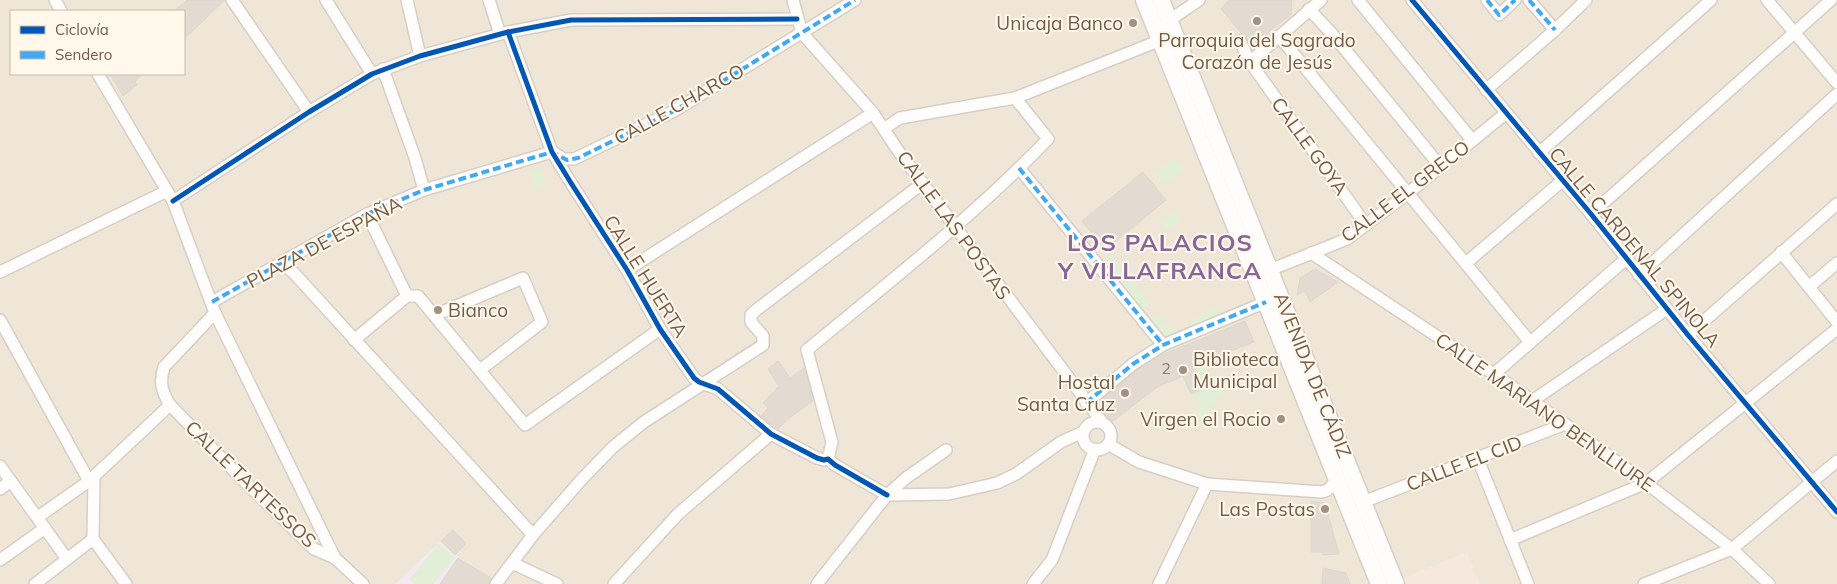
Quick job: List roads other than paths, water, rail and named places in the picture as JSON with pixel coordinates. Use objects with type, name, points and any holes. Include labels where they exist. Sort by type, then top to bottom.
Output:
[{"type":"main road","name":"AVENIDA DE CÁDIZ","points":[[1144,0],[1380,584]]},
{"type":"main road","name":"AVENIDA DE CÁDIZ","points":[[1161,0],[1396,584]]},
{"type":"street","points":[[232,0],[309,112]]},
{"type":"street","points":[[326,0],[372,74]]},
{"type":"street","points":[[407,0],[420,56]]},
{"type":"street","name":"CALLE HUERTA","points":[[489,0],[552,152],[627,270],[660,329],[694,378],[699,382],[718,389],[771,434],[816,458],[828,459],[835,465],[888,495]]},
{"type":"street","points":[[792,0],[802,33]]},
{"type":"street","name":"CALLE CHARCO","points":[[552,152],[567,160],[578,158],[674,111],[855,0]]},
{"type":"street","points":[[884,128],[900,118],[1015,98],[1161,40],[1170,20],[1199,0]]},
{"type":"street","points":[[1250,62],[1321,0]]},
{"type":"street","points":[[1358,0],[1472,140]]},
{"type":"street","name":"CALLE CARDENAL SPINOLA","points":[[1412,0],[1505,114],[1591,214],[1688,335],[1837,512]]},
{"type":"street","points":[[1487,0],[1499,15],[1515,0]]},
{"type":"street","points":[[1528,0],[1555,30]]},
{"type":"street","points":[[1486,90],[1555,30],[1586,0]]},
{"type":"street","points":[[1539,154],[1711,0]]},
{"type":"street","points":[[1767,0],[1837,83]]},
{"type":"street","points":[[1591,214],[1831,0]]},
{"type":"street","points":[[1309,9],[1334,36],[1440,166]]},
{"type":"street","points":[[0,272],[170,196],[372,74],[420,56],[504,33],[582,19],[797,18]]},
{"type":"street","name":"CALLE LAS POSTAS","points":[[802,33],[873,113],[899,152],[1102,422]]},
{"type":"street","points":[[1278,36],[1530,342]]},
{"type":"street","name":"CALLE GOYA","points":[[1240,41],[1250,62],[1366,225]]},
{"type":"street","points":[[383,69],[415,158],[424,190]]},
{"type":"street","points":[[99,75],[170,196],[214,307],[301,491],[336,558],[363,584]]},
{"type":"street","points":[[1639,275],[1837,94]]},
{"type":"street","points":[[828,459],[832,442],[807,350],[955,226],[1048,139],[1015,98]]},
{"type":"street","points":[[627,270],[873,113]]},
{"type":"street","name":"CALLE EL GRECO","points":[[1270,270],[1347,239],[1408,194],[1505,114]]},
{"type":"street","name":"PLAZA DE ESPAÑA","points":[[170,405],[164,396],[161,386],[161,376],[164,367],[214,307],[281,263],[367,214],[424,190],[552,152]]},
{"type":"street","points":[[1019,168],[1163,345]]},
{"type":"street","points":[[1466,263],[1562,181]]},
{"type":"street","points":[[496,584],[533,535],[612,446],[644,422],[705,384],[762,345],[763,336],[751,322],[751,315],[755,310],[923,183]]},
{"type":"street","points":[[1688,335],[1837,204]]},
{"type":"street","points":[[367,214],[407,296]]},
{"type":"street","points":[[1781,252],[1837,322]]},
{"type":"street","name":"CALLE MARIANO BENLLIURE","points":[[1311,253],[1494,374],[1565,424],[1732,549],[1769,584]]},
{"type":"street","points":[[1494,374],[1626,259]]},
{"type":"street","points":[[281,263],[293,272],[533,535]]},
{"type":"street","points":[[1810,286],[1837,263]]},
{"type":"street","points":[[435,316],[523,278],[542,322],[480,370]]},
{"type":"street","points":[[354,340],[407,296],[418,296],[525,425],[660,329]]},
{"type":"street","points":[[1086,403],[1133,364],[1163,345],[1266,302]]},
{"type":"street","points":[[1532,401],[1667,309]]},
{"type":"street","points":[[0,320],[92,479],[93,539],[126,584]]},
{"type":"street","points":[[1510,540],[1646,483],[1837,329]]},
{"type":"street","points":[[38,518],[92,479],[170,405]]},
{"type":"street","name":"CALLE TARTESSOS","points":[[170,405],[314,549],[336,558]]},
{"type":"street","points":[[888,495],[949,494],[997,483],[1016,474],[1061,442],[1083,432],[1090,423],[1102,422],[1111,432],[1111,438],[1108,444],[1102,448],[1095,449],[1085,443],[1083,432]]},
{"type":"street","name":"CALLE EL CID","points":[[1363,502],[1565,424]]},
{"type":"street","points":[[614,584],[678,514],[771,434]]},
{"type":"street","points":[[1108,444],[1139,462],[1207,484],[1322,492],[1330,488],[1335,476]]},
{"type":"street","points":[[1033,584],[1052,560],[1095,449]]},
{"type":"street","points":[[817,584],[888,495],[906,478],[946,450]]},
{"type":"street","points":[[1477,457],[1528,584]]},
{"type":"street","points":[[1644,584],[1732,549],[1837,461]]},
{"type":"street","points":[[0,466],[67,560]]},
{"type":"street","points":[[0,489],[11,481]]},
{"type":"street","points":[[1159,584],[1207,484]]},
{"type":"street","points":[[0,560],[45,528]]},
{"type":"street","points":[[35,584],[93,539]]},
{"type":"street","points":[[512,564],[557,584]]},
{"type":"place","name":"Parroquia del Sagrado Corazón de Jesús","points":[[1257,21]]},
{"type":"place","name":"Unicaja Banco","points":[[1133,23]]},
{"type":"place","name":"Bianco","points":[[438,310]]},
{"type":"place","name":"Biblioteca Municipal","points":[[1183,370]]},
{"type":"place","name":"Hostal Santa Cruz","points":[[1125,393]]},
{"type":"place","name":"Virgen el Rocio","points":[[1281,419]]},
{"type":"place","name":"Las Postas","points":[[1325,509]]},
{"type":"district","name":"LOS PALACIOS Y VILLAFRANCA","points":[[1160,256]]}]
